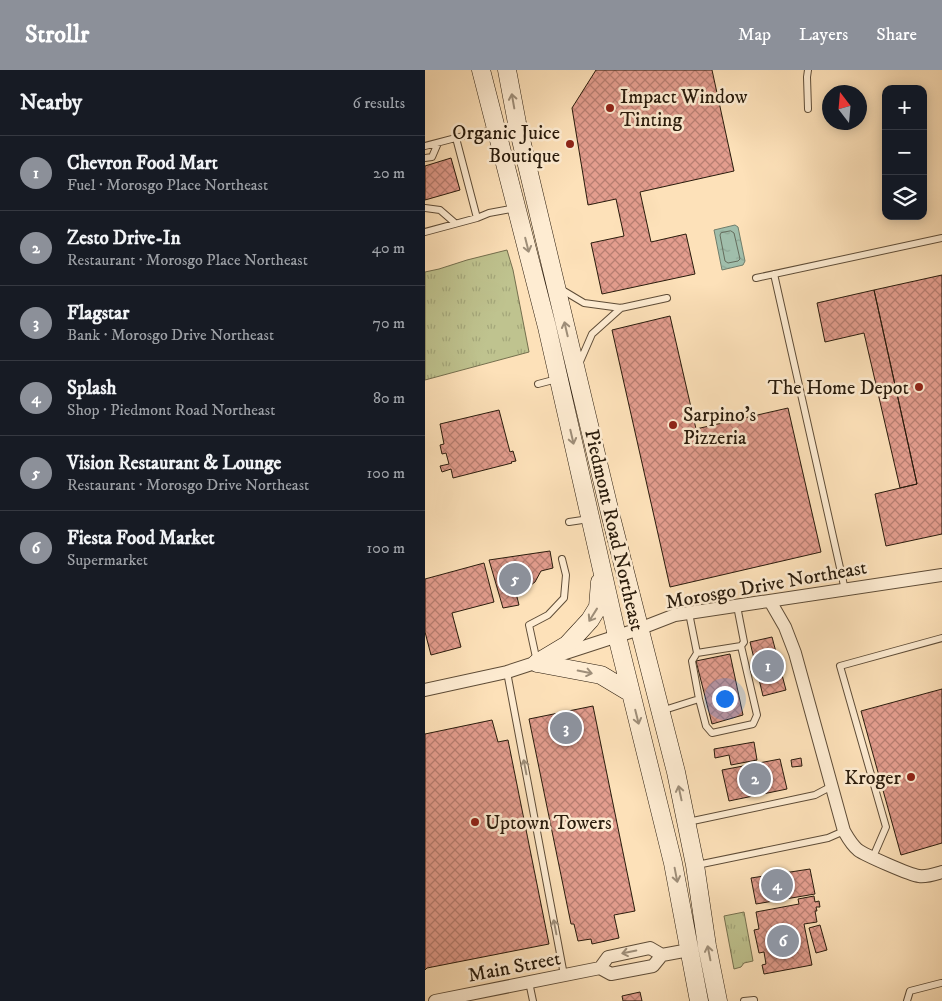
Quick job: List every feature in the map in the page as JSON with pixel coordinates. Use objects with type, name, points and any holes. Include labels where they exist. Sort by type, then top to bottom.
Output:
[{"type":"main road","name":"Piedmont Road Northeast","points":[[481,70],[518,208],[547,327],[617,636],[673,863],[699,1001]]},
{"type":"main road","name":"Piedmont Road Northeast","points":[[507,70],[519,132],[576,372],[676,772],[695,865],[707,946],[718,1001]]},
{"type":"main road","points":[[537,663],[567,645],[590,620],[598,607],[602,568]]},
{"type":"main road","points":[[537,663],[601,675],[631,693]]},
{"type":"street","name":"Morosgo Drive Northeast","points":[[425,690],[507,672],[537,663],[675,615],[942,574]]},
{"type":"street","points":[[770,601],[785,626],[795,653],[844,831],[850,843],[860,851],[919,876],[942,872]]},
{"type":"street","name":"Main Street","points":[[600,968],[608,957],[649,948],[662,956]]},
{"type":"street","name":"Main Street","points":[[435,1001],[600,968],[611,974],[620,973],[653,966],[662,956],[689,950]]},
{"type":"lane","points":[[808,70],[808,109]]},
{"type":"lane","points":[[425,146],[497,130]]},
{"type":"lane","points":[[456,138],[477,218]]},
{"type":"lane","points":[[425,158],[432,157],[438,143]]},
{"type":"lane","points":[[425,208],[440,210],[455,223]]},
{"type":"lane","points":[[425,232],[489,213],[518,208]]},
{"type":"lane","points":[[756,278],[942,238]]},
{"type":"lane","points":[[774,274],[845,590]]},
{"type":"lane","points":[[556,287],[584,303],[621,308],[667,298]]},
{"type":"lane","points":[[576,372],[592,334],[621,308]]},
{"type":"lane","points":[[538,384],[559,379]]},
{"type":"lane","points":[[569,522],[591,519]]},
{"type":"lane","points":[[537,663],[529,625],[547,615],[564,598],[566,574],[562,559]]},
{"type":"lane","points":[[689,613],[697,653],[692,661],[699,699],[706,726],[712,733],[753,724],[757,715],[741,646],[744,642],[737,606]]},
{"type":"lane","points":[[873,857],[886,827],[840,666],[942,638]]},
{"type":"lane","points":[[697,653],[741,646]]},
{"type":"lane","points":[[507,672],[564,975]]},
{"type":"lane","points":[[660,711],[699,699]]},
{"type":"lane","points":[[687,822],[815,795],[831,786]]},
{"type":"lane","points":[[695,865],[828,838],[844,831]]},
{"type":"lane","points":[[529,982],[533,1001]]},
{"type":"lane","points":[[907,1001],[910,991],[941,983]]},
{"type":"lane","points":[[744,1001],[754,1000]]},
{"type":"green space","points":[[507,250],[513,270],[529,352],[425,380],[425,272]]},
{"type":"green space","points":[[744,912],[753,961],[744,963],[741,967],[734,969],[724,916]]},
{"type":"water","points":[[735,225],[738,227],[745,261],[743,265],[722,270],[714,230]]},
{"type":"building","points":[[596,70],[712,70],[734,171],[640,192],[651,242],[686,234],[695,274],[602,294],[591,243],[624,236],[616,199],[588,205],[572,108]]},
{"type":"building","points":[[451,158],[460,190],[425,200],[425,166]]},
{"type":"building","name":"The Home Depot","points":[[942,275],[942,534],[886,546],[875,494],[917,484],[874,290]]},
{"type":"building","points":[[874,290],[917,484],[900,488],[864,333],[825,342],[817,303]]},
{"type":"building","points":[[670,316],[696,429],[788,408],[821,552],[670,587],[612,330]]},
{"type":"building","points":[[499,410],[510,452],[513,451],[516,461],[453,478],[451,469],[442,472],[440,466],[449,464],[446,453],[442,454],[440,445],[444,444],[440,424]]},
{"type":"building","points":[[550,551],[553,568],[541,571],[535,582],[516,593],[519,605],[503,608],[489,560]]},
{"type":"building","points":[[484,563],[494,602],[452,613],[461,647],[431,655],[425,632],[425,579]]},
{"type":"building","points":[[772,637],[786,690],[763,696],[750,642]]},
{"type":"building","points":[[730,654],[743,715],[712,724],[696,661]]},
{"type":"building","name":"Kroger","points":[[942,689],[942,843],[901,855],[861,711]]},
{"type":"building","points":[[593,706],[635,911],[614,915],[619,938],[592,944],[591,939],[578,941],[574,924],[571,924],[529,719]]},
{"type":"building","name":"Uptown Towers","points":[[492,720],[498,742],[508,740],[549,944],[427,968],[425,970],[425,734]]},
{"type":"building","points":[[754,742],[757,760],[731,765],[729,755],[715,758],[714,749]]},
{"type":"building","points":[[801,758],[802,766],[792,767],[791,760]]},
{"type":"building","points":[[780,759],[787,789],[729,801],[722,770]]},
{"type":"building","points":[[810,869],[815,894],[756,904],[751,878]]},
{"type":"building","points":[[814,896],[815,902],[819,901],[820,907],[816,907],[817,911],[815,911],[817,922],[804,924],[812,965],[764,974],[762,965],[766,964],[764,952],[759,953],[754,930],[759,929],[756,912],[799,904],[798,899]]},
{"type":"building","points":[[820,925],[827,950],[816,953],[809,928]]},
{"type":"building","points":[[640,992],[642,1001],[623,1001],[622,996]]},
{"type":"place","name":"Impact Window Tinting","points":[[610,108]]},
{"type":"place","name":"Organic Juice Boutique","points":[[570,144]]},
{"type":"place","name":"The Home Depot","points":[[919,387]]},
{"type":"place","name":"Sarpino's Pizzeria","points":[[673,425]]},
{"type":"place","name":"Vision Restaurant & Lounge","points":[[515,579]]},
{"type":"place","name":"Chevron Food Mart","points":[[768,666]]},
{"type":"place","name":"Flagstar","points":[[566,728]]},
{"type":"place","name":"Kroger","points":[[911,777]]},
{"type":"place","name":"Zesto Drive-In","points":[[755,779]]},
{"type":"place","name":"Uptown Towers","points":[[475,822]]},
{"type":"place","name":"Splash","points":[[777,885]]},
{"type":"place","name":"Fiesta Food Market","points":[[783,941]]}]
